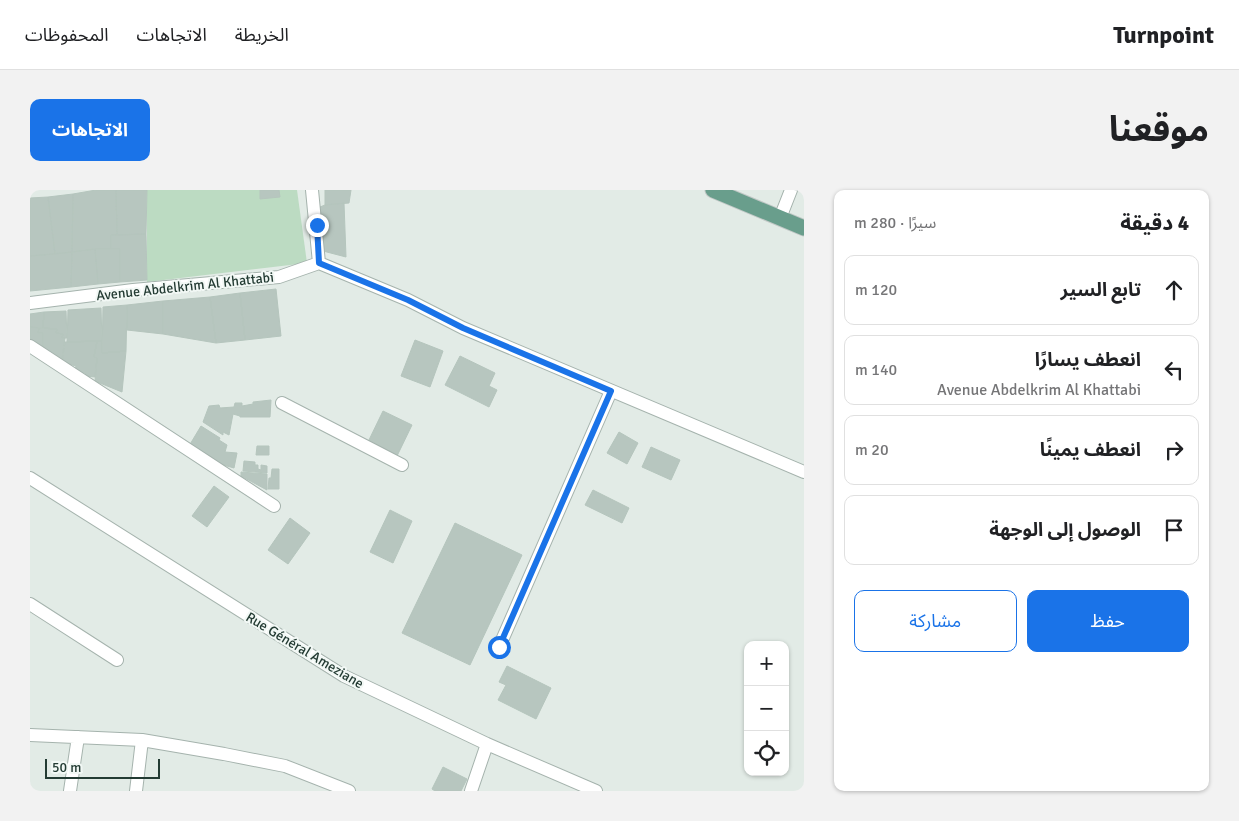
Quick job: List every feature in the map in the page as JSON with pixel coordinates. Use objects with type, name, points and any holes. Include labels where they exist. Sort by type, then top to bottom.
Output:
[{"type":"main road","points":[[713,190],[804,228]]},
{"type":"street","points":[[312,190],[319,263],[408,300],[463,328],[804,472]]},
{"type":"street","points":[[727,190],[748,206]]},
{"type":"street","points":[[780,218],[791,190]]},
{"type":"street","name":"Avenue Abdelkrim Al Khattabi","points":[[30,303],[133,290],[279,277],[319,263]]},
{"type":"street","points":[[30,346],[274,506]]},
{"type":"street","points":[[499,647],[611,391]]},
{"type":"street","points":[[282,403],[402,465]]},
{"type":"street","name":"Rue Général Ameziane","points":[[30,478],[344,676],[487,744],[596,791]]},
{"type":"street","points":[[30,604],[116,660]]},
{"type":"street","points":[[30,734],[142,740],[224,754],[285,766],[349,791]]},
{"type":"street","points":[[70,791],[78,736]]},
{"type":"street","points":[[136,791],[142,740]]},
{"type":"street","points":[[472,791],[487,744]]},
{"type":"green space","points":[[147,190],[297,190],[307,263],[147,282]]},
{"type":"building","points":[[96,190],[116,190],[117,235],[111,235],[111,249],[72,252],[73,194]]},
{"type":"building","points":[[116,190],[147,190],[146,234],[117,235]]},
{"type":"building","points":[[260,190],[279,190],[280,197],[260,199]]},
{"type":"building","points":[[325,190],[351,190],[349,203],[325,205]]},
{"type":"building","points":[[73,194],[72,252],[55,254],[48,197]]},
{"type":"building","points":[[48,197],[55,254],[30,256],[30,198]]},
{"type":"building","points":[[344,203],[346,257],[323,251],[320,207]]},
{"type":"building","points":[[146,234],[147,280],[120,282],[120,249],[111,249],[111,235]]},
{"type":"building","points":[[95,249],[120,249],[120,282],[98,284]]},
{"type":"building","points":[[95,249],[98,284],[71,287],[72,252]]},
{"type":"building","points":[[72,252],[71,287],[30,291],[30,256]]},
{"type":"building","points":[[276,289],[281,336],[245,340],[240,293]]},
{"type":"building","points":[[240,293],[245,340],[216,343],[210,297]]},
{"type":"building","points":[[210,297],[216,343],[163,334],[163,301]]},
{"type":"building","points":[[163,301],[163,334],[127,330],[127,305]]},
{"type":"building","points":[[127,305],[126,351],[102,353],[103,307]]},
{"type":"building","points":[[101,308],[102,341],[67,342],[68,310]]},
{"type":"building","points":[[66,311],[67,338],[62,338],[63,334],[56,333],[57,329],[43,328],[44,312]]},
{"type":"building","points":[[44,312],[43,328],[30,327],[30,314]]},
{"type":"building","points":[[30,327],[39,328],[38,333],[43,333],[43,346],[34,345],[35,341],[30,339]]},
{"type":"building","points":[[39,328],[57,329],[56,333],[63,334],[62,338],[65,338],[62,360],[50,355],[51,351],[43,350],[43,333],[38,333]]},
{"type":"building","points":[[415,340],[443,351],[430,387],[401,376]]},
{"type":"building","points":[[97,341],[94,357],[97,358],[95,377],[85,376],[85,373],[75,371],[76,366],[62,362],[65,342]]},
{"type":"building","points":[[97,341],[102,341],[102,353],[126,351],[122,392],[95,381],[97,358],[94,357]]},
{"type":"building","points":[[460,356],[495,373],[489,386],[497,390],[489,407],[445,385]]},
{"type":"building","points":[[271,400],[270,417],[240,417],[233,414],[229,435],[223,432],[223,435],[203,422],[209,406],[219,405],[220,408],[234,407],[235,403],[242,403],[242,406],[253,404],[253,402]]},
{"type":"building","points":[[383,411],[412,425],[397,456],[368,442]]},
{"type":"building","points":[[201,426],[220,438],[219,440],[227,445],[225,452],[237,453],[234,468],[220,464],[189,446]]},
{"type":"building","points":[[619,432],[638,443],[627,464],[607,453]]},
{"type":"building","points":[[257,446],[269,446],[269,455],[256,455]]},
{"type":"building","points":[[651,447],[680,460],[671,480],[642,467]]},
{"type":"building","points":[[244,461],[255,462],[255,465],[258,465],[258,469],[261,470],[261,465],[267,466],[267,473],[243,471]]},
{"type":"building","points":[[272,469],[279,469],[279,489],[268,489]]},
{"type":"building","points":[[241,472],[267,474],[267,490],[241,476]]},
{"type":"building","points":[[214,486],[229,497],[207,527],[192,516]]},
{"type":"building","points":[[593,490],[629,508],[622,523],[585,505]]},
{"type":"building","points":[[390,510],[412,521],[393,563],[370,552]]},
{"type":"building","points":[[290,518],[310,533],[288,564],[268,550]]},
{"type":"building","points":[[455,523],[522,555],[470,665],[402,633]]},
{"type":"building","points":[[507,666],[551,688],[536,719],[498,700],[506,685],[499,682]]},
{"type":"building","points":[[443,767],[467,779],[461,791],[435,791],[432,789]]},
{"type":"route","points":[[317,225],[319,263],[363,280],[463,328],[611,391],[499,647]]}]
